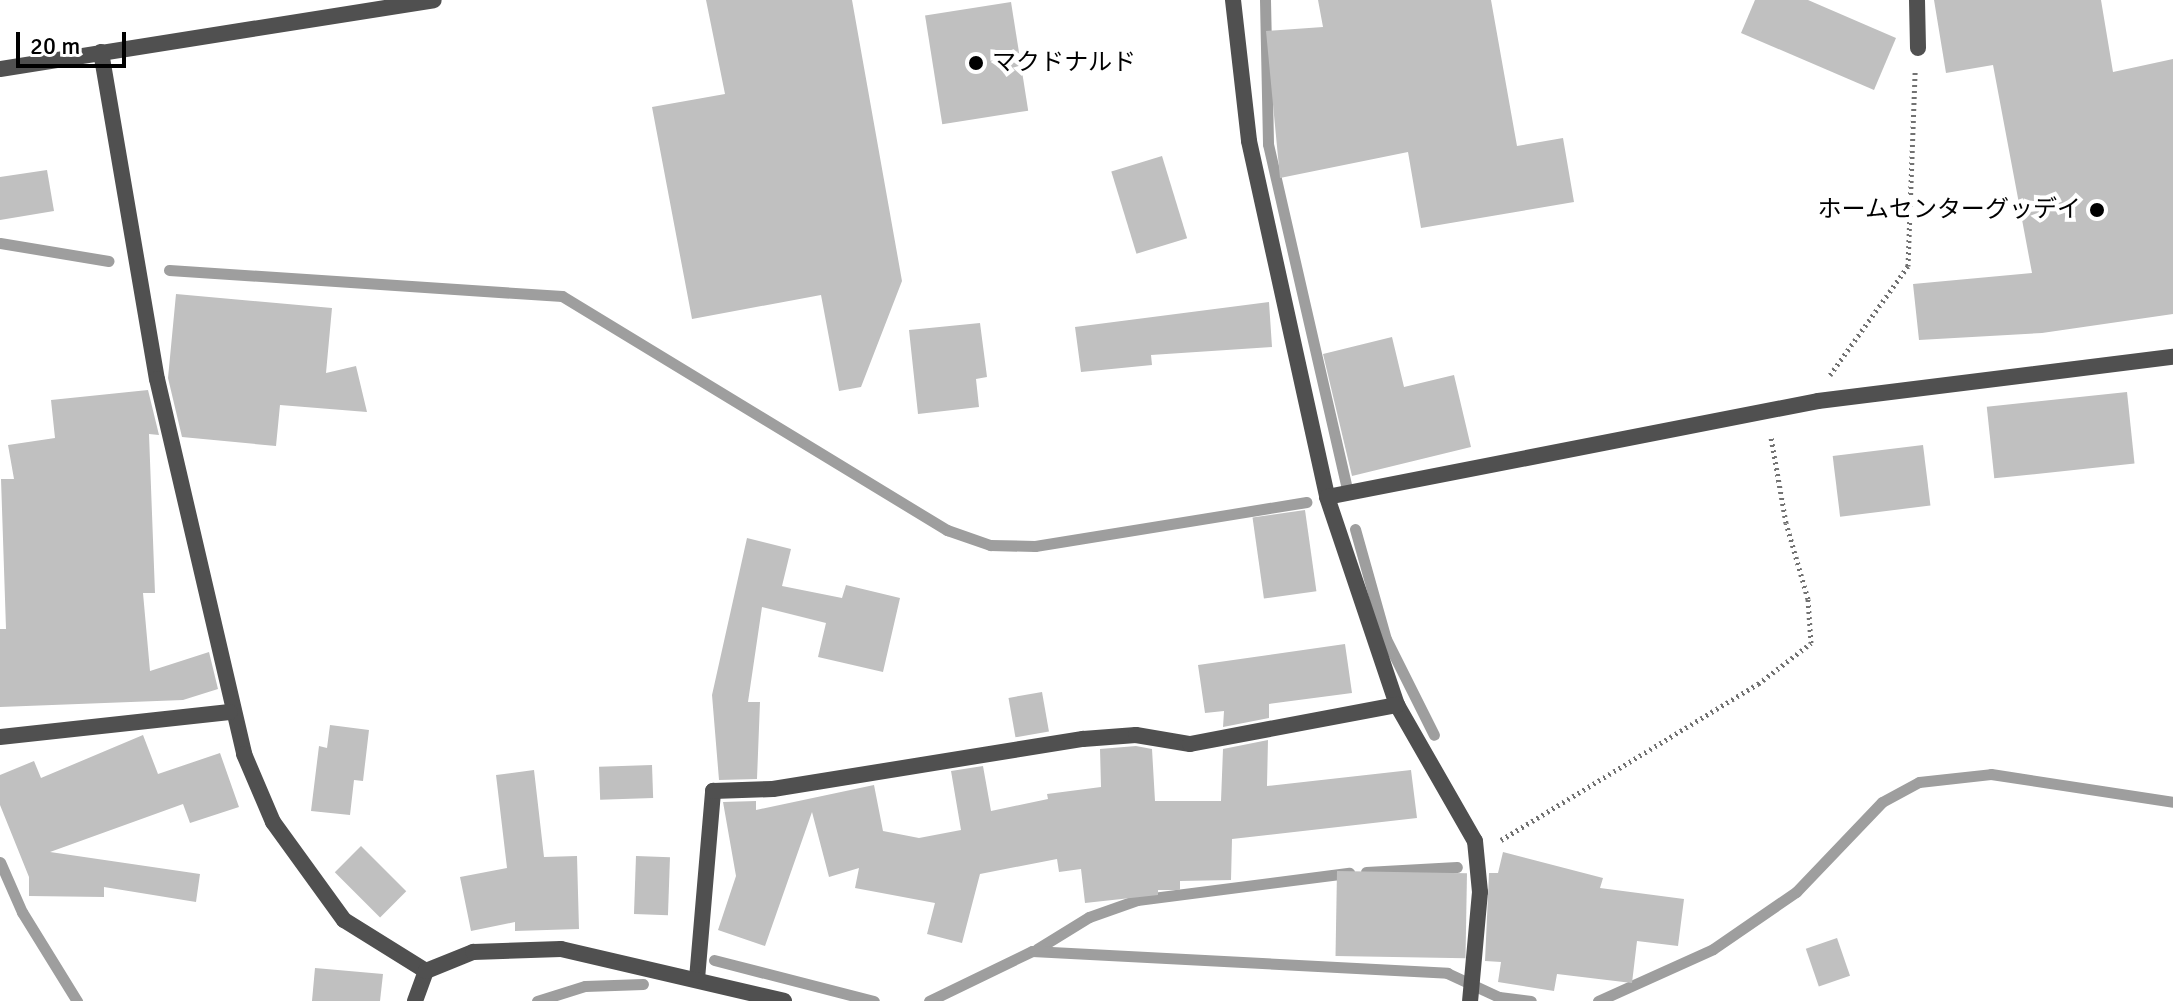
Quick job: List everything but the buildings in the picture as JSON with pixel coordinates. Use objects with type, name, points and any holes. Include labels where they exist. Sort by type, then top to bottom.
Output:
[{"type":"street","points":[[0,69],[434,0]]},
{"type":"street","points":[[1233,0],[1249,141],[1327,497],[1397,705],[1475,841],[1475,974],[1470,998]]},
{"type":"street","points":[[1917,0],[1918,48]]},
{"type":"street","points":[[101,52],[157,379],[230,712],[273,822],[302,870],[344,920],[426,971]]},
{"type":"street","points":[[1327,497],[1818,401],[2173,357]]},
{"type":"street","points":[[697,979],[713,791],[773,789],[1083,739],[1136,735],[1190,744],[1397,705]]},
{"type":"street","points":[[0,737],[230,712]]},
{"type":"street","points":[[415,1001],[426,971],[473,952],[561,949],[784,1001]]},
{"type":"path","points":[[1818,401],[1840,354],[1883,309],[1908,266],[1918,48]]},
{"type":"path","points":[[1476,855],[1758,684],[1811,643],[1808,599],[1786,523],[1771,410]]},
{"type":"waterway","points":[[1265,0],[1268,144],[1347,489]]},
{"type":"waterway","points":[[0,243],[109,261]]},
{"type":"waterway","points":[[169,270],[562,296],[947,530],[990,545],[1035,546],[1306,502]]},
{"type":"waterway","points":[[1355,529],[1386,639],[1434,735]]},
{"type":"waterway","points":[[1598,1001],[1713,949],[1796,892],[1882,802],[1919,782],[1991,774],[2173,802]]},
{"type":"waterway","points":[[0,862],[22,912],[77,1001]]},
{"type":"waterway","points":[[1366,872],[1457,867]]},
{"type":"waterway","points":[[1037,949],[1089,917],[1137,900],[1349,873]]},
{"type":"waterway","points":[[929,1001],[1032,951],[1447,973],[1499,997],[1531,1001]]},
{"type":"waterway","points":[[714,960],[874,1001]]},
{"type":"waterway","points":[[537,1001],[585,986],[643,984]]},
{"type":"place","name":"マクドナルド","points":[[976,63]]},
{"type":"place","name":"ホームセンターグッデイ","points":[[2097,210]]}]
